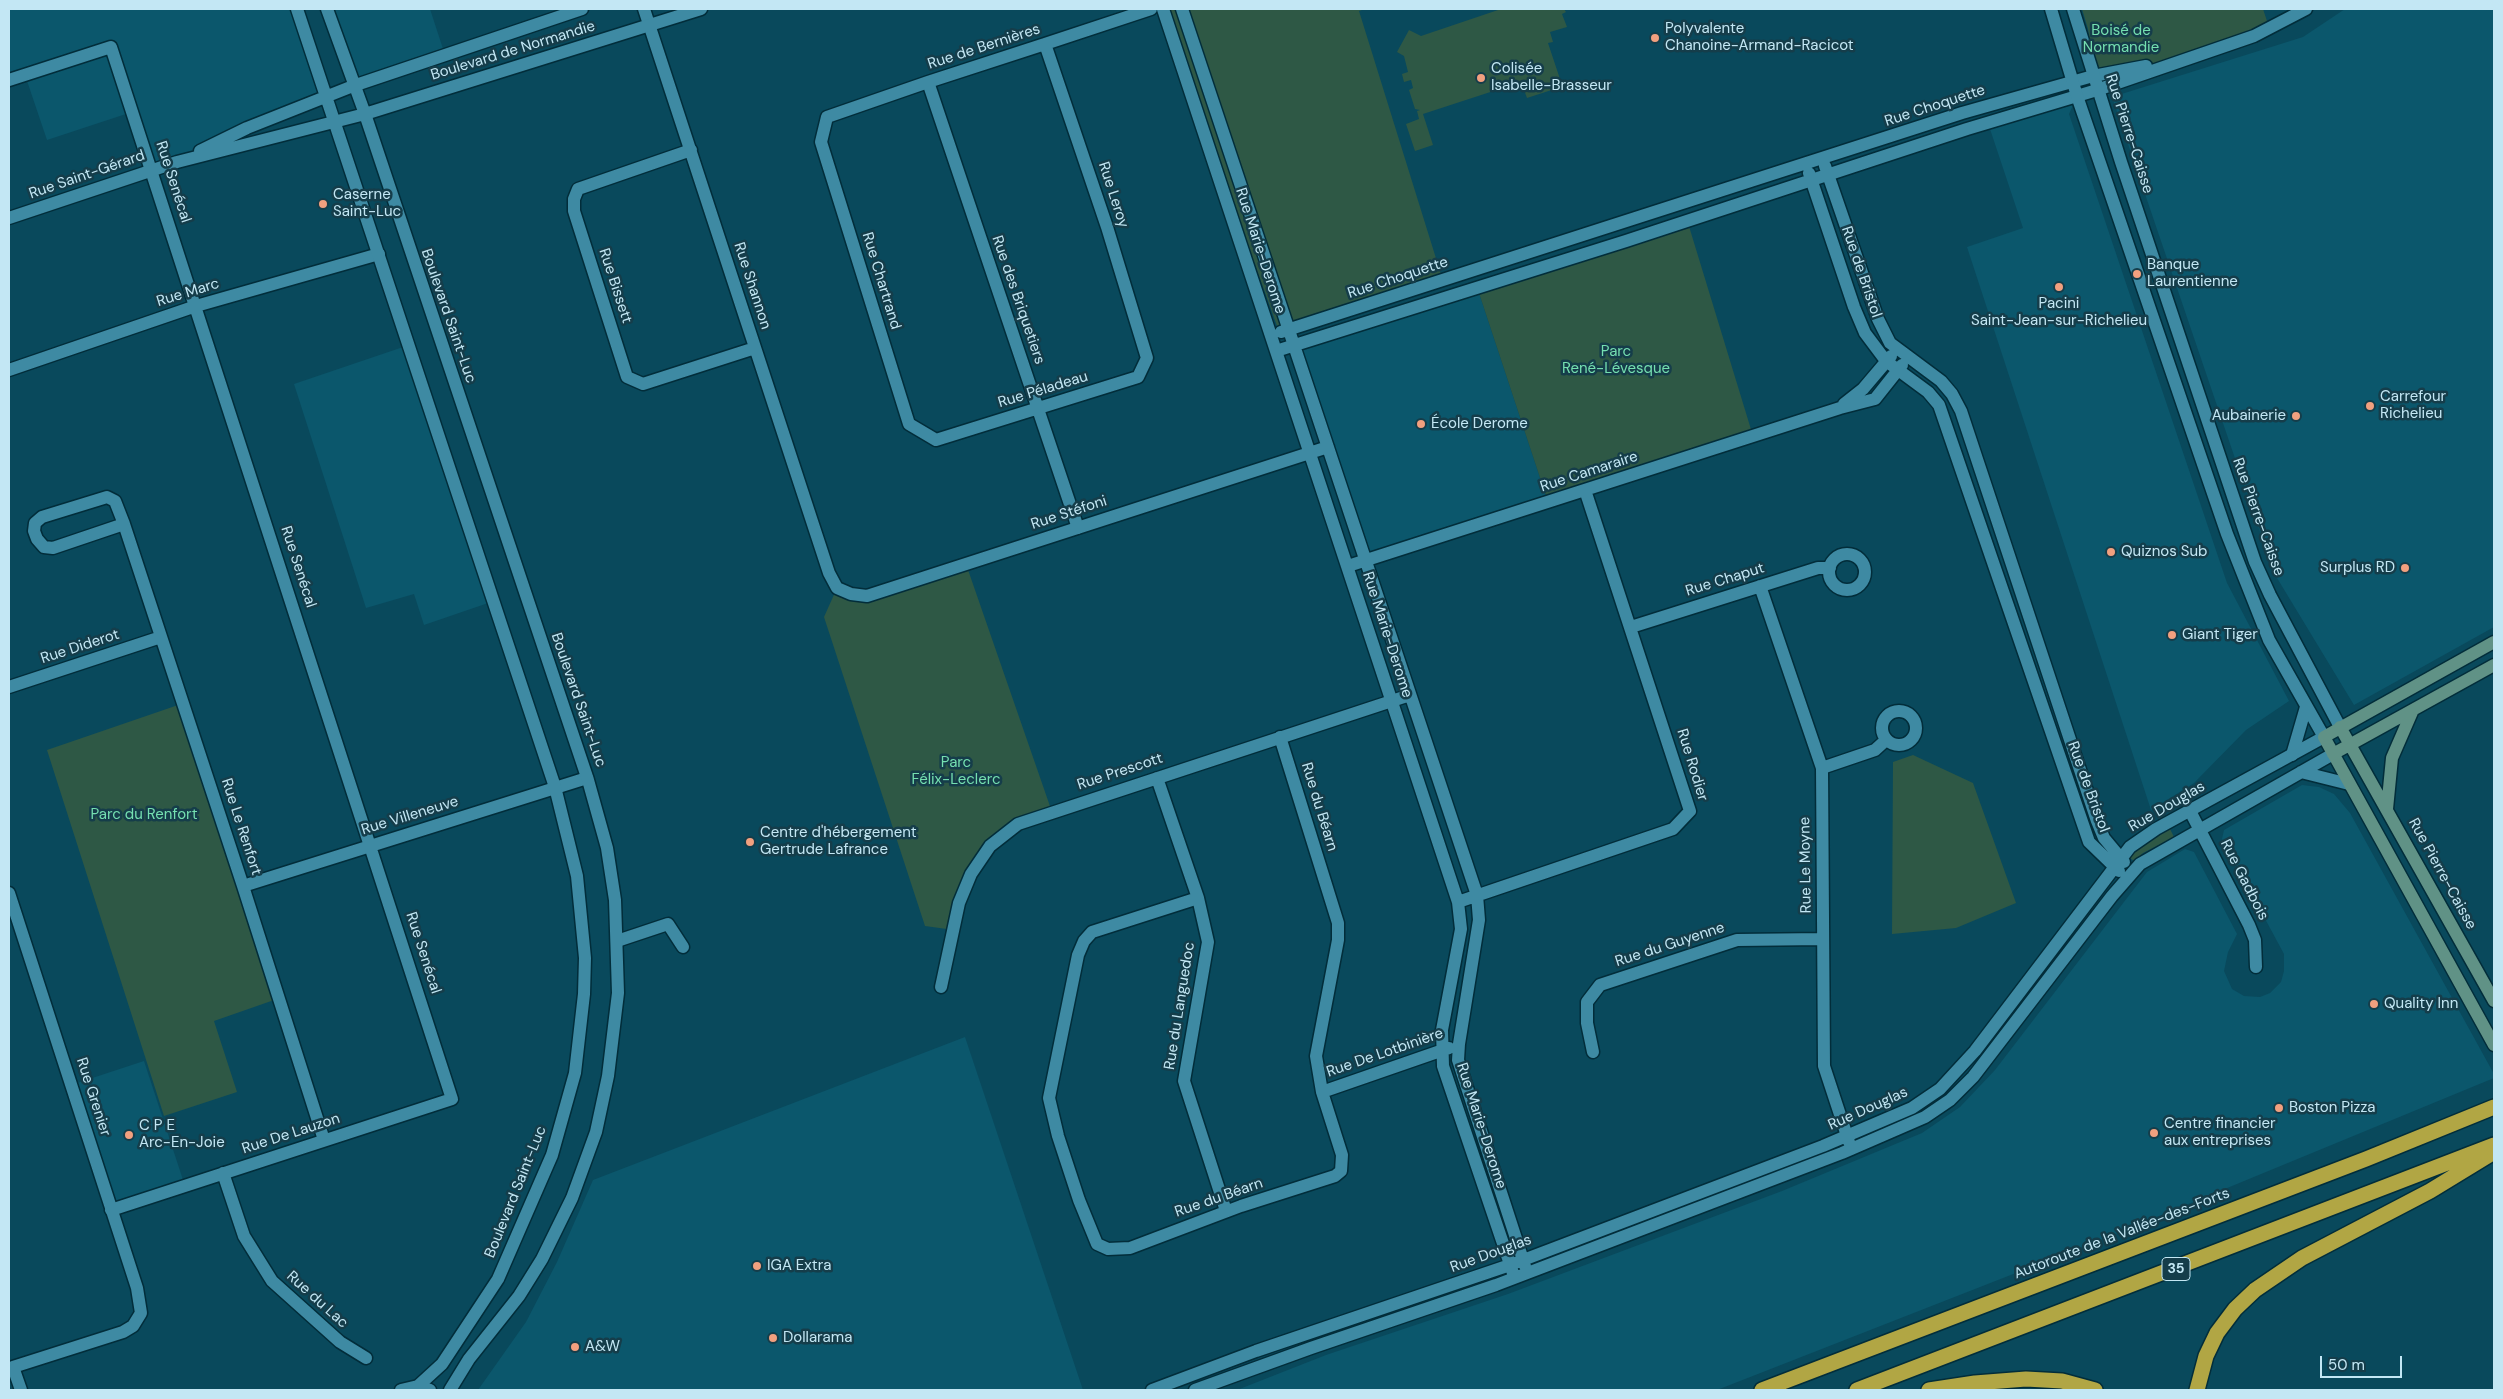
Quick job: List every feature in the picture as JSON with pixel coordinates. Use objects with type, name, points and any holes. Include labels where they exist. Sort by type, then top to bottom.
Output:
[{"type":"highway","points":[[2438,1130],[2494,1103]]},
{"type":"highway","name":"Autoroute de la Vallée-des-Forts","points":[[1762,1390],[2494,1107]]},
{"type":"highway","name":"35","points":[[1857,1390],[2494,1145]]},
{"type":"highway","points":[[2197,1390],[2206,1356],[2217,1333],[2254,1290],[2302,1258],[2430,1191],[2494,1152]]},
{"type":"highway","points":[[1930,1390],[1975,1383],[2026,1379],[2062,1381],[2095,1390]]},
{"type":"main road","name":"Rue Douglas","points":[[2324,737],[2494,642]]},
{"type":"main road","name":"Rue Douglas","points":[[2333,754],[2494,665]]},
{"type":"main road","points":[[2387,809],[2392,758],[2412,712]]},
{"type":"main road","name":"Rue Pierre-Caisse","points":[[2340,727],[2494,1001]]},
{"type":"main road","points":[[2324,737],[2494,1045]]},
{"type":"street","name":"Boulevard Saint-Luc","points":[[297,9],[555,787],[577,876],[584,958],[579,1046],[569,1099],[552,1155],[498,1279],[442,1364],[418,1386]]},
{"type":"street","name":"Boulevard Saint-Luc","points":[[327,9],[365,114],[587,778],[607,848],[615,900],[618,993],[608,1076],[596,1132],[572,1198],[542,1259],[519,1296],[469,1359],[450,1390]]},
{"type":"street","name":"Boulevard de Normandie","points":[[326,97],[582,9]]},
{"type":"street","name":"Rue Shannon","points":[[644,9],[829,573]]},
{"type":"street","name":"Boulevard de Normandie","points":[[334,122],[701,9]]},
{"type":"street","name":"Rue de Bernières","points":[[827,117],[1151,9]]},
{"type":"street","name":"Rue Marie-Derome","points":[[1163,9],[1458,902],[1461,928],[1442,1030],[1443,1066],[1515,1278]]},
{"type":"street","name":"Rue Marie-Derome","points":[[1182,9],[1477,895],[1479,920],[1458,1044],[1458,1060],[1528,1273]]},
{"type":"street","points":[[2051,9],[2077,96],[2227,534],[2269,640],[2324,737]]},
{"type":"street","name":"Rue Pierre-Caisse","points":[[2073,9],[2093,76],[2255,562],[2270,595],[2340,727]]},
{"type":"street","name":"Rue Choquette","points":[[1276,351],[1706,215],[1812,181],[1828,174],[2098,90],[2182,59],[2254,36],[2306,9]]},
{"type":"street","name":"Rue Leroy","points":[[1045,44],[1107,227],[1147,358]]},
{"type":"street","name":"Rue Senécal","points":[[9,80],[111,47],[452,1099]]},
{"type":"street","name":"Rue Choquette","points":[[1271,336],[1962,114],[2093,76],[2182,59]]},
{"type":"street","name":"Rue des Briquetiers","points":[[928,82],[1078,528]]},
{"type":"street","name":"Rue Saint-Gérard","points":[[177,162],[247,128],[326,97]]},
{"type":"street","name":"Rue Chartrand","points":[[827,117],[821,142],[909,424],[936,440]]},
{"type":"street","name":"Rue Saint-Gérard","points":[[9,218],[177,162],[334,122]]},
{"type":"street","name":"Rue Bissett","points":[[690,150],[578,189],[574,199],[574,211],[627,377],[643,384],[755,348]]},
{"type":"street","name":"Rue de Bristol","points":[[1823,159],[1878,319],[1890,343],[1941,381],[1952,394],[1961,411],[1998,528],[2101,832],[2117,862]]},
{"type":"street","name":"Rue de Bristol","points":[[1806,164],[1854,307],[1865,333],[1886,361],[1897,372],[1928,392],[1938,405],[2089,842],[2117,862],[2129,875]]},
{"type":"street","points":[[1701,197],[1706,215]]},
{"type":"street","points":[[1535,251],[1540,266]]},
{"type":"street","name":"Rue Marc","points":[[9,370],[196,306],[379,254]]},
{"type":"street","name":"Rue Camaraire","points":[[1840,408],[1863,389],[1898,349]]},
{"type":"street","name":"Rue Péladeau","points":[[936,440],[1138,377],[1147,358]]},
{"type":"street","name":"Rue Camaraire","points":[[1348,566],[1840,408],[1875,399],[1909,358]]},
{"type":"street","name":"Rue Stéfoni","points":[[829,573],[837,588],[851,594],[867,596],[1328,447]]},
{"type":"street","name":"Rue Rodier","points":[[1458,902],[1673,829],[1690,812],[1585,490]]},
{"type":"street","name":"Rue Le Renfort","points":[[124,524],[53,548],[44,547],[37,539],[34,531],[35,523],[42,517],[108,497],[115,501],[124,524],[243,886],[324,1140]]},
{"type":"street","points":[[1984,534],[1998,528]]},
{"type":"street","name":"Rue Chaput","points":[[1631,627],[1818,568],[1830,568]]},
{"type":"street","name":"Rue Le Moyne","points":[[1760,586],[1822,768],[1824,1066],[1852,1149]]},
{"type":"street","name":"Rue Diderot","points":[[9,688],[161,637]]},
{"type":"street","points":[[2038,695],[2054,690]]},
{"type":"street","name":"Rue Prescott","points":[[941,987],[959,903],[971,874],[990,846],[1018,824],[1410,695]]},
{"type":"street","points":[[2292,755],[2306,707]]},
{"type":"street","name":"Rue du Béarn","points":[[1198,898],[1108,925],[1092,932],[1084,941],[1078,955],[1049,1098],[1061,1145],[1097,1244],[1108,1248],[1130,1248],[1226,1212],[1335,1176],[1340,1171],[1342,1155],[1322,1092],[1316,1056],[1338,940],[1338,923],[1280,737]]},
{"type":"street","name":"Rue Douglas","points":[[1152,1390],[1256,1351],[1510,1265],[1847,1136],[1912,1108],[1950,1080],[1981,1044],[2117,862],[2143,837],[2324,737]]},
{"type":"street","points":[[1822,768],[1875,750],[1886,740]]},
{"type":"street","name":"Rue Douglas","points":[[1195,1390],[1515,1278],[1852,1149],[1921,1120],[1957,1093],[1976,1073],[2129,875],[2150,857],[2333,754]]},
{"type":"street","points":[[2301,772],[2349,784]]},
{"type":"street","name":"Rue Villeneuve","points":[[243,886],[587,778]]},
{"type":"street","name":"Rue du Languedoc","points":[[1157,778],[1198,898],[1208,942],[1184,1081],[1226,1212]]},
{"type":"street","name":"Rue Gadbois","points":[[2190,811],[2250,925],[2255,940],[2256,967]]},
{"type":"street","name":"Rue Grenier","points":[[9,893],[137,1288],[141,1313],[133,1326],[123,1332],[13,1367],[21,1390]]},
{"type":"street","points":[[617,941],[668,924],[683,946]]},
{"type":"street","name":"Rue du Guyenne","points":[[1593,1052],[1587,1023],[1586,1002],[1600,984],[1737,940],[1823,940]]},
{"type":"street","name":"Rue De Lotbinière","points":[[1322,1092],[1458,1044]]},
{"type":"street","name":"Rue De Lauzon","points":[[111,1210],[452,1099]]},
{"type":"street","name":"Rue du Lac","points":[[223,1173],[244,1236],[272,1282],[340,1342],[366,1358]]},
{"type":"street","points":[[401,1390],[418,1386],[430,1390]]},
{"type":"shaded area","points":[[9,9],[297,9],[326,97],[151,170],[132,112],[47,140],[25,75],[9,80]]},
{"type":"shaded area","points":[[327,9],[430,9],[445,55],[353,86]]},
{"type":"shaded area","points":[[2345,9],[2494,9],[2494,627],[2354,705],[2274,573],[2112,97],[2303,37]]},
{"type":"shaded area","points":[[2077,96],[2069,114],[2227,583],[2289,701],[2246,730],[2194,783],[2151,810],[1967,247],[2023,228],[1988,123]]},
{"type":"shaded area","name":"École Derome","points":[[1478,290],[1548,502],[1366,561],[1294,346]]},
{"type":"shaded area","points":[[409,345],[494,601],[424,625],[414,594],[366,608],[294,384]]},
{"type":"shaded area","points":[[2302,785],[2319,787],[2334,794],[2350,813],[2494,1074],[2494,1078],[2118,1233],[1717,1390],[1237,1390],[1326,1355],[1508,1294],[1782,1191],[1922,1133],[1960,1107],[1995,1070],[2147,872],[2185,849],[2194,852],[2237,934],[2228,952],[2224,971],[2232,989],[2244,996],[2260,997],[2270,993],[2281,982],[2284,971],[2284,954],[2222,839],[2224,830]]},
{"type":"shaded area","points":[[965,1037],[1083,1390],[478,1390],[526,1322],[557,1262],[593,1180]]},
{"type":"shaded area","name":"C P E Arc-En-Joie","points":[[144,1061],[185,1186],[111,1210],[74,1084]]},
{"type":"green space","points":[[1163,9],[1365,9],[1359,11],[1444,284],[1281,337]]},
{"type":"green space","name":"Colisée Isabelle-Brasseur","points":[[1501,9],[1564,9],[1566,12],[1562,14],[1567,27],[1550,32],[1553,42],[1548,43],[1561,82],[1567,85],[1527,98],[1521,82],[1423,114],[1433,145],[1415,151],[1406,124],[1419,119],[1417,111],[1420,110],[1415,109],[1409,90],[1413,88],[1411,80],[1404,82],[1402,74],[1408,72],[1404,56],[1397,52],[1409,30],[1421,36]]},
{"type":"green space","name":"Boisé de Normandie","points":[[2082,9],[2263,9],[2270,30],[2166,64],[2095,76],[2088,29]]},
{"type":"green space","name":"Parc René-Lévesque","points":[[1688,223],[1753,436],[1548,502],[1478,290]]},
{"type":"green space","name":"Parc Félix-Leclerc","points":[[966,564],[1052,812],[1018,824],[971,874],[954,930],[925,926],[824,617],[837,588],[851,594]]},
{"type":"green space","name":"Parc du Renfort","points":[[184,703],[277,999],[214,1021],[237,1092],[164,1116],[47,750]]},
{"type":"green space","points":[[1913,755],[1973,783],[2016,903],[1956,928],[1892,934],[1893,762]]},
{"type":"green space","points":[[2170,829],[2174,837],[2143,853],[2134,861],[2129,857],[2148,841]]},
{"type":"place","name":"Polyvalente Chanoine-Armand-Racicot","points":[[1655,38]]},
{"type":"place","name":"Colisée Isabelle-Brasseur","points":[[1481,78]]},
{"type":"place","name":"Caserne Saint-Luc","points":[[323,204]]},
{"type":"place","name":"Banque Laurentienne","points":[[2137,274]]},
{"type":"place","name":"Pacini Saint-Jean-sur-Richelieu","points":[[2059,287]]},
{"type":"place","name":"Carrefour Richelieu","points":[[2370,406]]},
{"type":"place","name":"Aubainerie","points":[[2296,416]]},
{"type":"place","name":"École Derome","points":[[1421,424]]},
{"type":"place","name":"Quiznos Sub","points":[[2111,552]]},
{"type":"place","name":"Surplus RD","points":[[2405,568]]},
{"type":"place","name":"Giant Tiger","points":[[2172,635]]},
{"type":"place","name":"Centre d'hébergement Gertrude Lafrance","points":[[750,842]]},
{"type":"place","name":"Quality Inn","points":[[2374,1004]]},
{"type":"place","name":"Boston Pizza","points":[[2279,1108]]},
{"type":"place","name":"Centre financier aux entreprises","points":[[2154,1133]]},
{"type":"place","name":"C P E Arc-En-Joie","points":[[129,1135]]},
{"type":"place","name":"IGA Extra","points":[[757,1266]]},
{"type":"place","name":"Dollarama","points":[[773,1338]]},
{"type":"place","name":"A&W","points":[[575,1347]]}]
